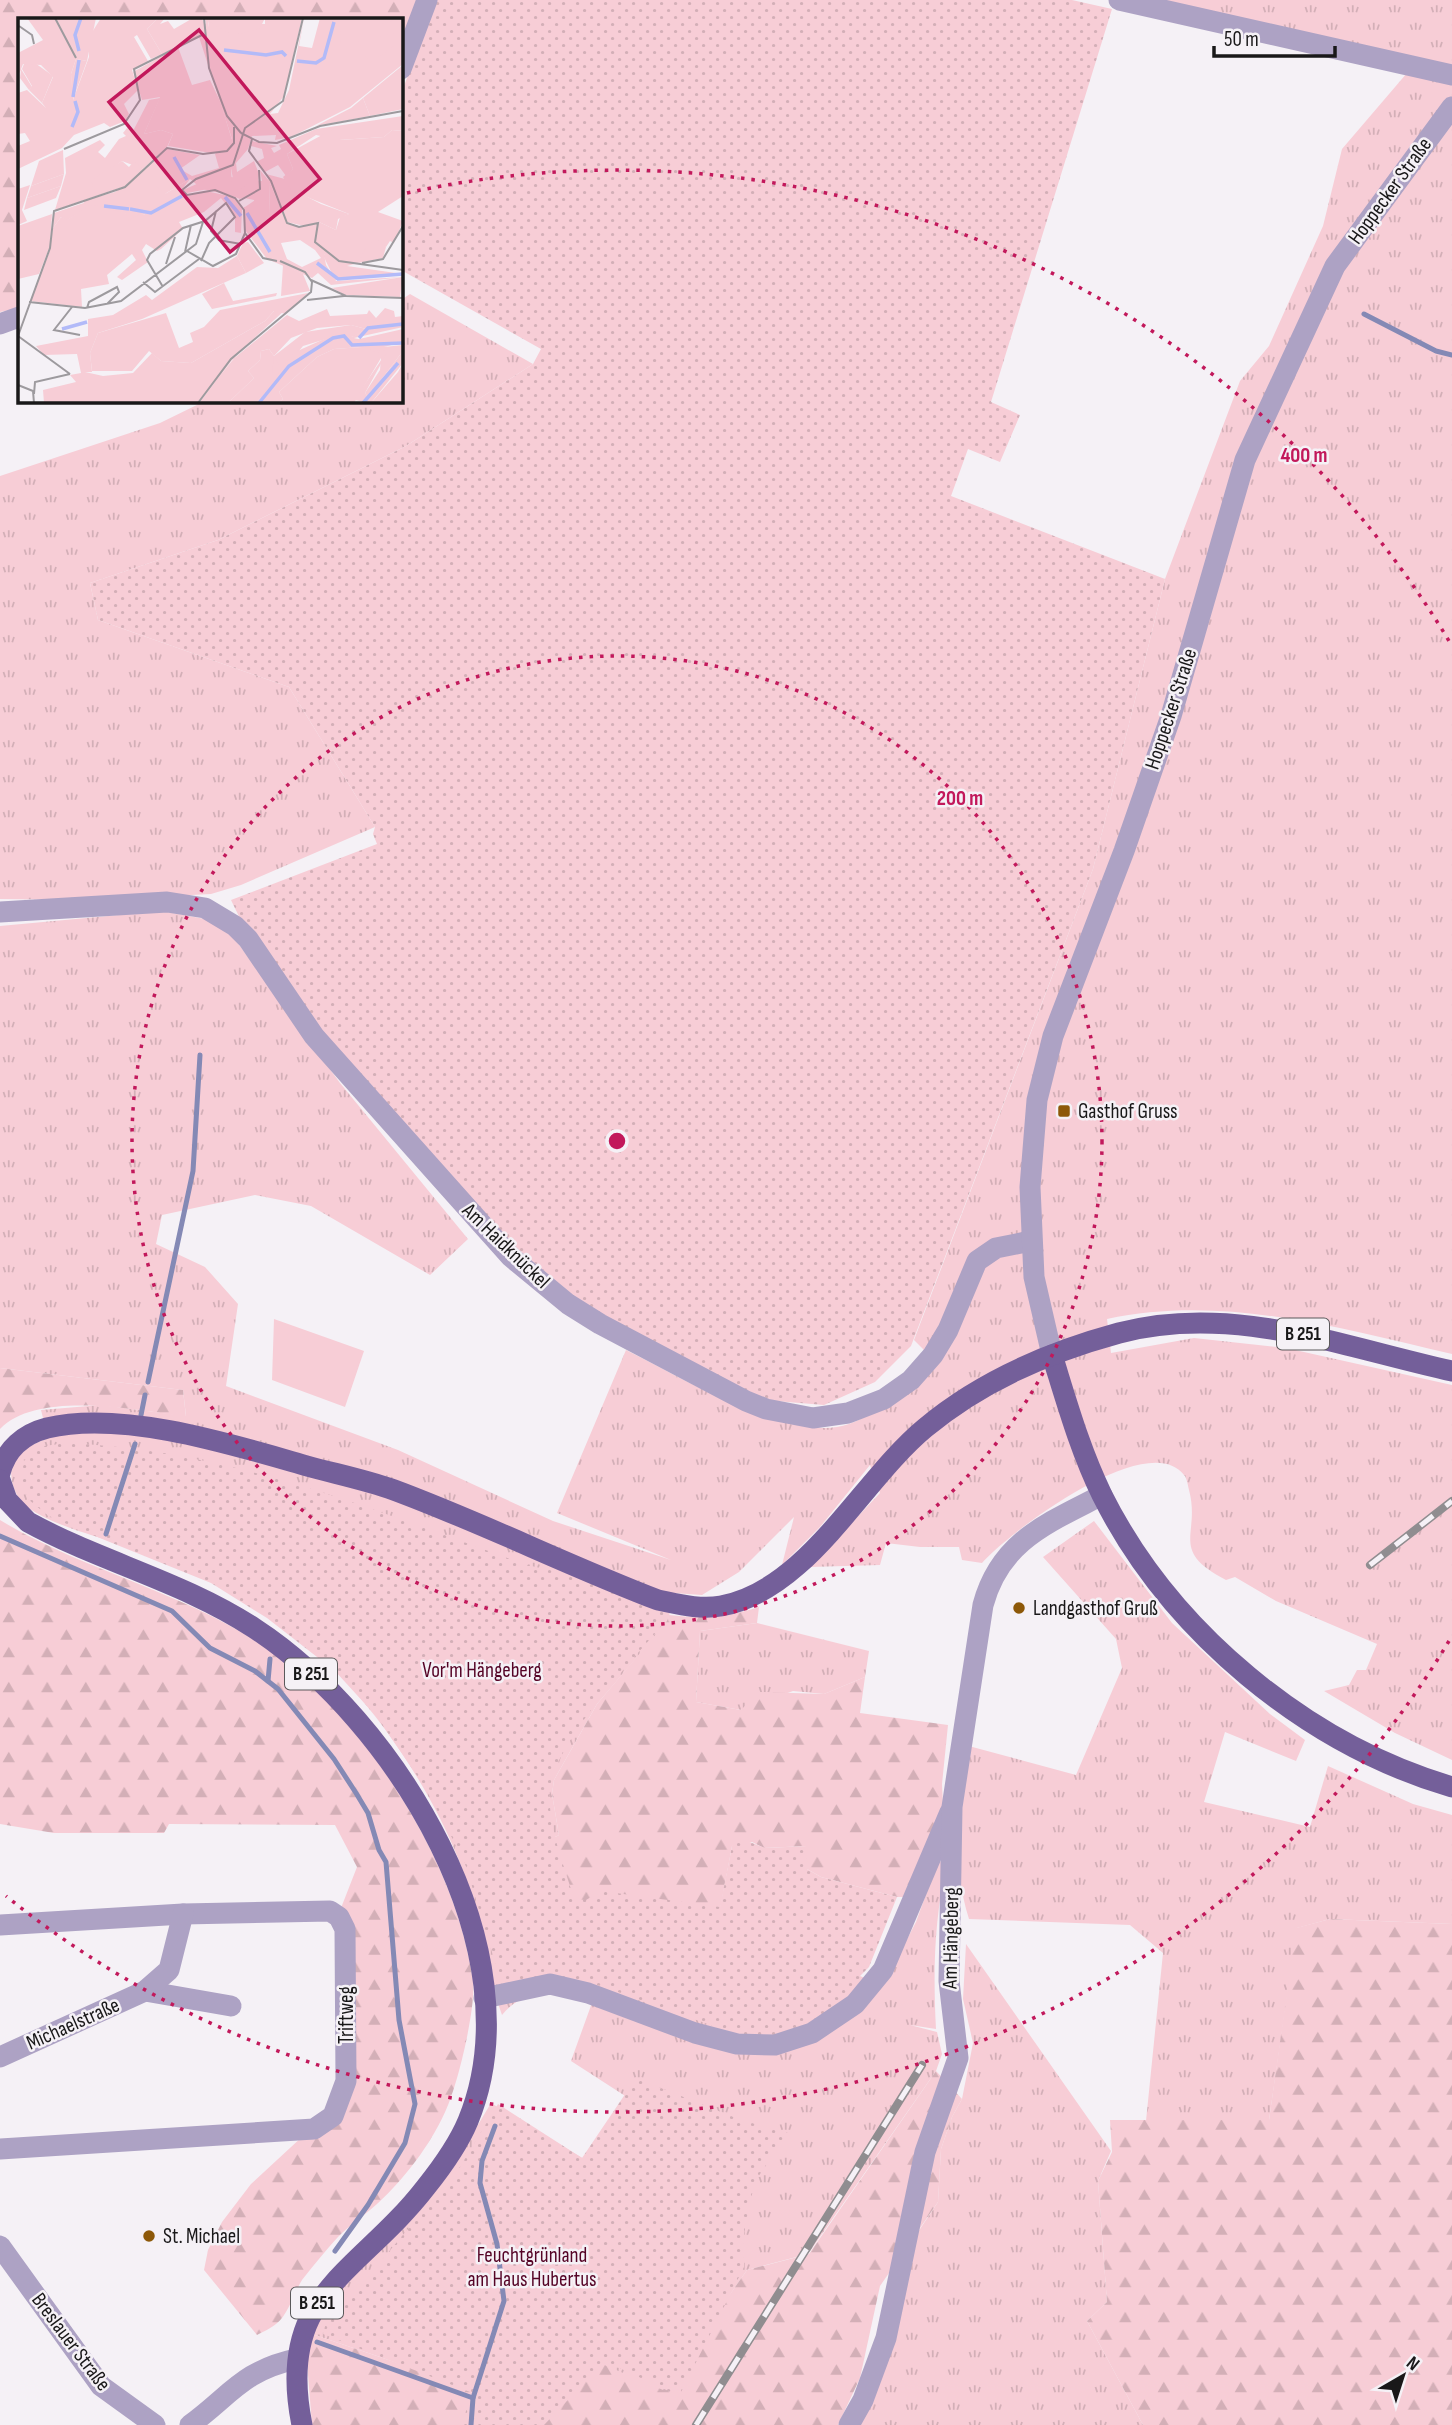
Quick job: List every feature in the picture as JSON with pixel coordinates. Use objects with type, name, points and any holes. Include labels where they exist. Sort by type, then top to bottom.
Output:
[{"type":"main road","name":"B 251","points":[[0,1473],[5,1457],[15,1445],[45,1429],[90,1425],[147,1428],[237,1446],[393,1490],[658,1600],[687,1606],[718,1606],[751,1595],[788,1572],[825,1536],[906,1445],[944,1413],[992,1382],[1052,1355],[1121,1332],[1219,1324],[1323,1337],[1452,1371]]},
{"type":"main road","points":[[1052,1355],[1075,1433],[1102,1495],[1137,1553],[1171,1598],[1240,1668],[1282,1701],[1350,1744],[1452,1787]]},
{"type":"main road","name":"B 251","points":[[0,1480],[7,1500],[27,1521],[213,1603],[277,1645],[335,1699],[400,1775],[436,1838],[469,1920],[479,1960],[484,1998],[485,2050],[478,2089],[467,2123],[425,2189],[314,2307],[302,2330],[296,2359],[296,2393],[302,2425]]},
{"type":"street","points":[[402,66],[427,0]]},
{"type":"street","points":[[1119,0],[1452,75]]},
{"type":"street","name":"Hoppecker Straße","points":[[1052,1355],[1034,1276],[1031,1241],[1035,1122],[1047,1055],[1171,716],[1245,460],[1335,267],[1452,107]]},
{"type":"street","points":[[0,324],[18,317]]},
{"type":"street","name":"Am Haidknückel","points":[[0,912],[167,902],[190,903],[219,915],[248,939],[314,1036],[511,1256],[568,1304],[620,1337],[766,1409],[802,1417],[830,1416],[865,1408],[897,1391],[925,1367],[940,1346],[977,1261],[996,1248],[1031,1241]]},
{"type":"street","name":"Am Hängeberg","points":[[849,2425],[863,2400],[881,2354],[925,2152],[958,2058],[949,1981],[952,1807],[983,1605],[994,1574],[1014,1547],[1102,1495]]},
{"type":"street","points":[[484,1998],[550,1984],[588,1993],[695,2033],[737,2044],[775,2045],[812,2033],[855,2004],[883,1970],[929,1854],[952,1807]]},
{"type":"street","name":"Triftweg","points":[[0,1925],[183,1914],[330,1911],[343,1922],[346,2081],[333,2116],[321,2126],[304,2131],[0,2149]]},
{"type":"street","name":"Michaelstraße","points":[[0,2057],[145,1991],[169,1970],[183,1914]]},
{"type":"street","name":"Michaelstraße","points":[[145,1991],[231,2006]]},
{"type":"street","name":"Breslauer Straße","points":[[0,2246],[101,2386],[155,2425]]},
{"type":"street","points":[[190,2425],[251,2374],[268,2365],[296,2359]]},
{"type":"green space","points":[[0,0],[422,0],[402,50],[402,18],[18,18],[18,308],[0,312]]},
{"type":"green space","points":[[436,0],[1072,0],[1112,9],[991,402],[1020,415],[1000,462],[968,449],[951,496],[1165,579],[1093,869],[911,1346],[875,1382],[824,1405],[764,1400],[594,1313],[512,1244],[343,1058],[248,935],[231,900],[377,844],[373,834],[375,827],[289,687],[98,620],[90,583],[218,540],[406,446],[533,364],[541,349],[402,271],[402,91]]},
{"type":"green space","points":[[1156,0],[1452,0],[1452,1354],[1324,1325],[1237,1312],[1150,1312],[1107,1319],[1111,1353],[1194,1338],[1286,1348],[1452,1385],[1452,1760],[1395,1733],[1324,1691],[1349,1685],[1357,1670],[1366,1670],[1377,1644],[1276,1601],[1235,1577],[1226,1580],[1197,1560],[1190,1541],[1192,1506],[1186,1478],[1166,1464],[1141,1464],[1111,1474],[1080,1489],[1020,1529],[982,1563],[962,1560],[959,1547],[920,1547],[886,1543],[880,1565],[810,1567],[880,1493],[870,1465],[820,1527],[782,1565],[794,1517],[739,1572],[702,1595],[674,1593],[668,1621],[597,1704],[554,1780],[552,1794],[559,1835],[545,1842],[719,1915],[807,1931],[852,1984],[892,1968],[916,1922],[938,1861],[947,1863],[939,1905],[936,1946],[936,2029],[910,2025],[937,2032],[942,2054],[936,2071],[808,2254],[747,2270],[663,2391],[504,2322],[460,2384],[312,2334],[325,2307],[454,2165],[491,2103],[614,2177],[650,2112],[571,2061],[593,2000],[568,1994],[544,1993],[522,1999],[502,2015],[465,1877],[439,1817],[417,1776],[390,1736],[327,1662],[292,1630],[254,1603],[215,1581],[143,1550],[50,1520],[19,1499],[13,1486],[12,1464],[20,1452],[48,1438],[41,1410],[101,1405],[186,1416],[183,1390],[0,1368],[0,926],[162,911],[205,919],[232,935],[340,1083],[468,1239],[430,1275],[311,1206],[255,1195],[162,1215],[156,1244],[205,1267],[238,1304],[226,1386],[398,1450],[553,1521],[671,1560],[557,1513],[626,1350],[736,1405],[797,1425],[825,1428],[849,1424],[862,1419],[896,1397],[936,1362],[914,1340],[1093,869],[1165,579],[1240,381],[1269,346],[1323,226],[1342,149],[1407,73]]},
{"type":"green space","points":[[410,294],[533,364],[406,446],[218,540],[90,583],[98,620],[289,687],[375,827],[241,885],[211,894],[95,900],[0,899],[0,476],[160,423],[203,402],[402,402],[402,299]]},
{"type":"green space","points":[[274,1319],[364,1351],[345,1407],[272,1380]]},
{"type":"green space","points":[[0,1368],[183,1390],[186,1417],[116,1407],[63,1406],[17,1417],[0,1429]]},
{"type":"green space","name":"Vor'm Hängeberg","points":[[66,1443],[127,1448],[244,1470],[356,1504],[527,1565],[563,1573],[661,1604],[667,1613],[665,1622],[616,1678],[580,1725],[555,1770],[550,1789],[551,1817],[574,1899],[586,1900],[601,1891],[720,1907],[732,1846],[739,1838],[765,1848],[807,1846],[807,1869],[821,1877],[897,1897],[869,1967],[860,1976],[867,1979],[850,2006],[794,2034],[750,2039],[601,1986],[573,1981],[502,1985],[464,1860],[424,1786],[377,1717],[335,1671],[267,1618],[211,1583],[47,1515],[28,1499],[21,1480],[24,1461],[37,1447]]},
{"type":"green space","points":[[0,1520],[76,1558],[193,1607],[231,1626],[267,1648],[301,1675],[360,1739],[412,1814],[451,1897],[465,1939],[473,1981],[472,2006],[459,2072],[438,2126],[399,2181],[338,2237],[315,2264],[302,2280],[280,2320],[257,2335],[204,2270],[208,2250],[222,2222],[251,2184],[330,2111],[340,2082],[341,1908],[357,1867],[335,1825],[169,1824],[164,1833],[54,1833],[0,1824]]},
{"type":"green space","points":[[1094,1521],[1172,1623],[1270,1714],[1305,1740],[1296,1761],[1225,1732],[1204,1802],[1310,1827],[1328,1766],[1413,1804],[1452,1815],[1452,1924],[1330,1919],[1297,1928],[1269,2120],[1146,2121],[1163,1953],[1130,1925],[969,1919],[963,1898],[957,1833],[965,1745],[1076,1775],[1122,1668],[1116,1639],[1043,1557]]},
{"type":"green space","points":[[759,1607],[757,1623],[700,1631],[696,1702],[741,1710],[758,1692],[824,1694],[865,1677],[860,1713],[948,1725],[942,1784],[943,1805],[905,1897],[821,1877],[807,1869],[807,1846],[764,1848],[752,1842],[732,1846],[719,1915],[559,1902],[545,1842],[559,1835],[552,1794],[554,1780],[597,1704],[667,1621],[669,1615],[714,1616]]},
{"type":"green space","points":[[757,1623],[869,1651],[865,1677],[824,1694],[793,1691],[741,1710],[696,1702],[700,1631]]},
{"type":"green space","points":[[1330,1919],[1452,1924],[1452,2425],[1143,2425],[1087,2321],[1107,2302],[1098,2181],[1112,2152],[1110,2120],[1269,2120],[1296,1928]]},
{"type":"green space","points":[[966,1944],[1111,2151],[1098,2181],[1107,2302],[1087,2321],[1143,2425],[854,2425],[910,2244],[938,2202],[941,2149],[952,2117],[962,2099],[973,2043],[963,1999]]},
{"type":"green space","points":[[936,2071],[962,2099],[952,2117],[941,2149],[938,2202],[880,2286],[860,2378],[838,2425],[312,2425],[307,2362],[312,2334],[460,2384],[504,2322],[663,2390],[747,2270],[809,2254]]},
{"type":"green space","name":"Feuchtgrünland am Haus Hubertus","points":[[636,2078],[741,2120],[788,2133],[758,2177],[744,2233],[744,2267],[679,2396],[605,2361],[544,2425],[463,2425],[470,2392],[323,2334],[327,2319],[360,2286],[460,2167],[498,2104],[582,2158]]},
{"type":"waterway","points":[[1364,314],[1436,351],[1452,355]]},
{"type":"waterway","points":[[148,1382],[193,1171],[200,1055]]},
{"type":"waterway","points":[[141,1415],[145,1395]]},
{"type":"waterway","points":[[106,1534],[135,1444]]},
{"type":"waterway","points":[[0,1536],[172,1611],[210,1648],[255,1671],[278,1689],[334,1759],[368,1813],[379,1850],[386,1862],[399,2020],[415,2104],[405,2143],[368,2205],[335,2251]]},
{"type":"waterway","points":[[268,1681],[270,1659]]},
{"type":"waterway","points":[[471,2425],[473,2398],[504,2301],[497,2244],[480,2183],[482,2161],[495,2126]]},
{"type":"waterway","points":[[317,2342],[473,2398]]},
{"type":"railway","points":[[1370,1565],[1452,1501]]},
{"type":"railway","points":[[696,2425],[922,2065]]},
{"type":"place","name":"Gasthof Gruss","points":[[1064,1111]]},
{"type":"place","name":"Landgasthof Gruß","points":[[1019,1608]]},
{"type":"place","name":"St. Michael","points":[[149,2236]]}]
